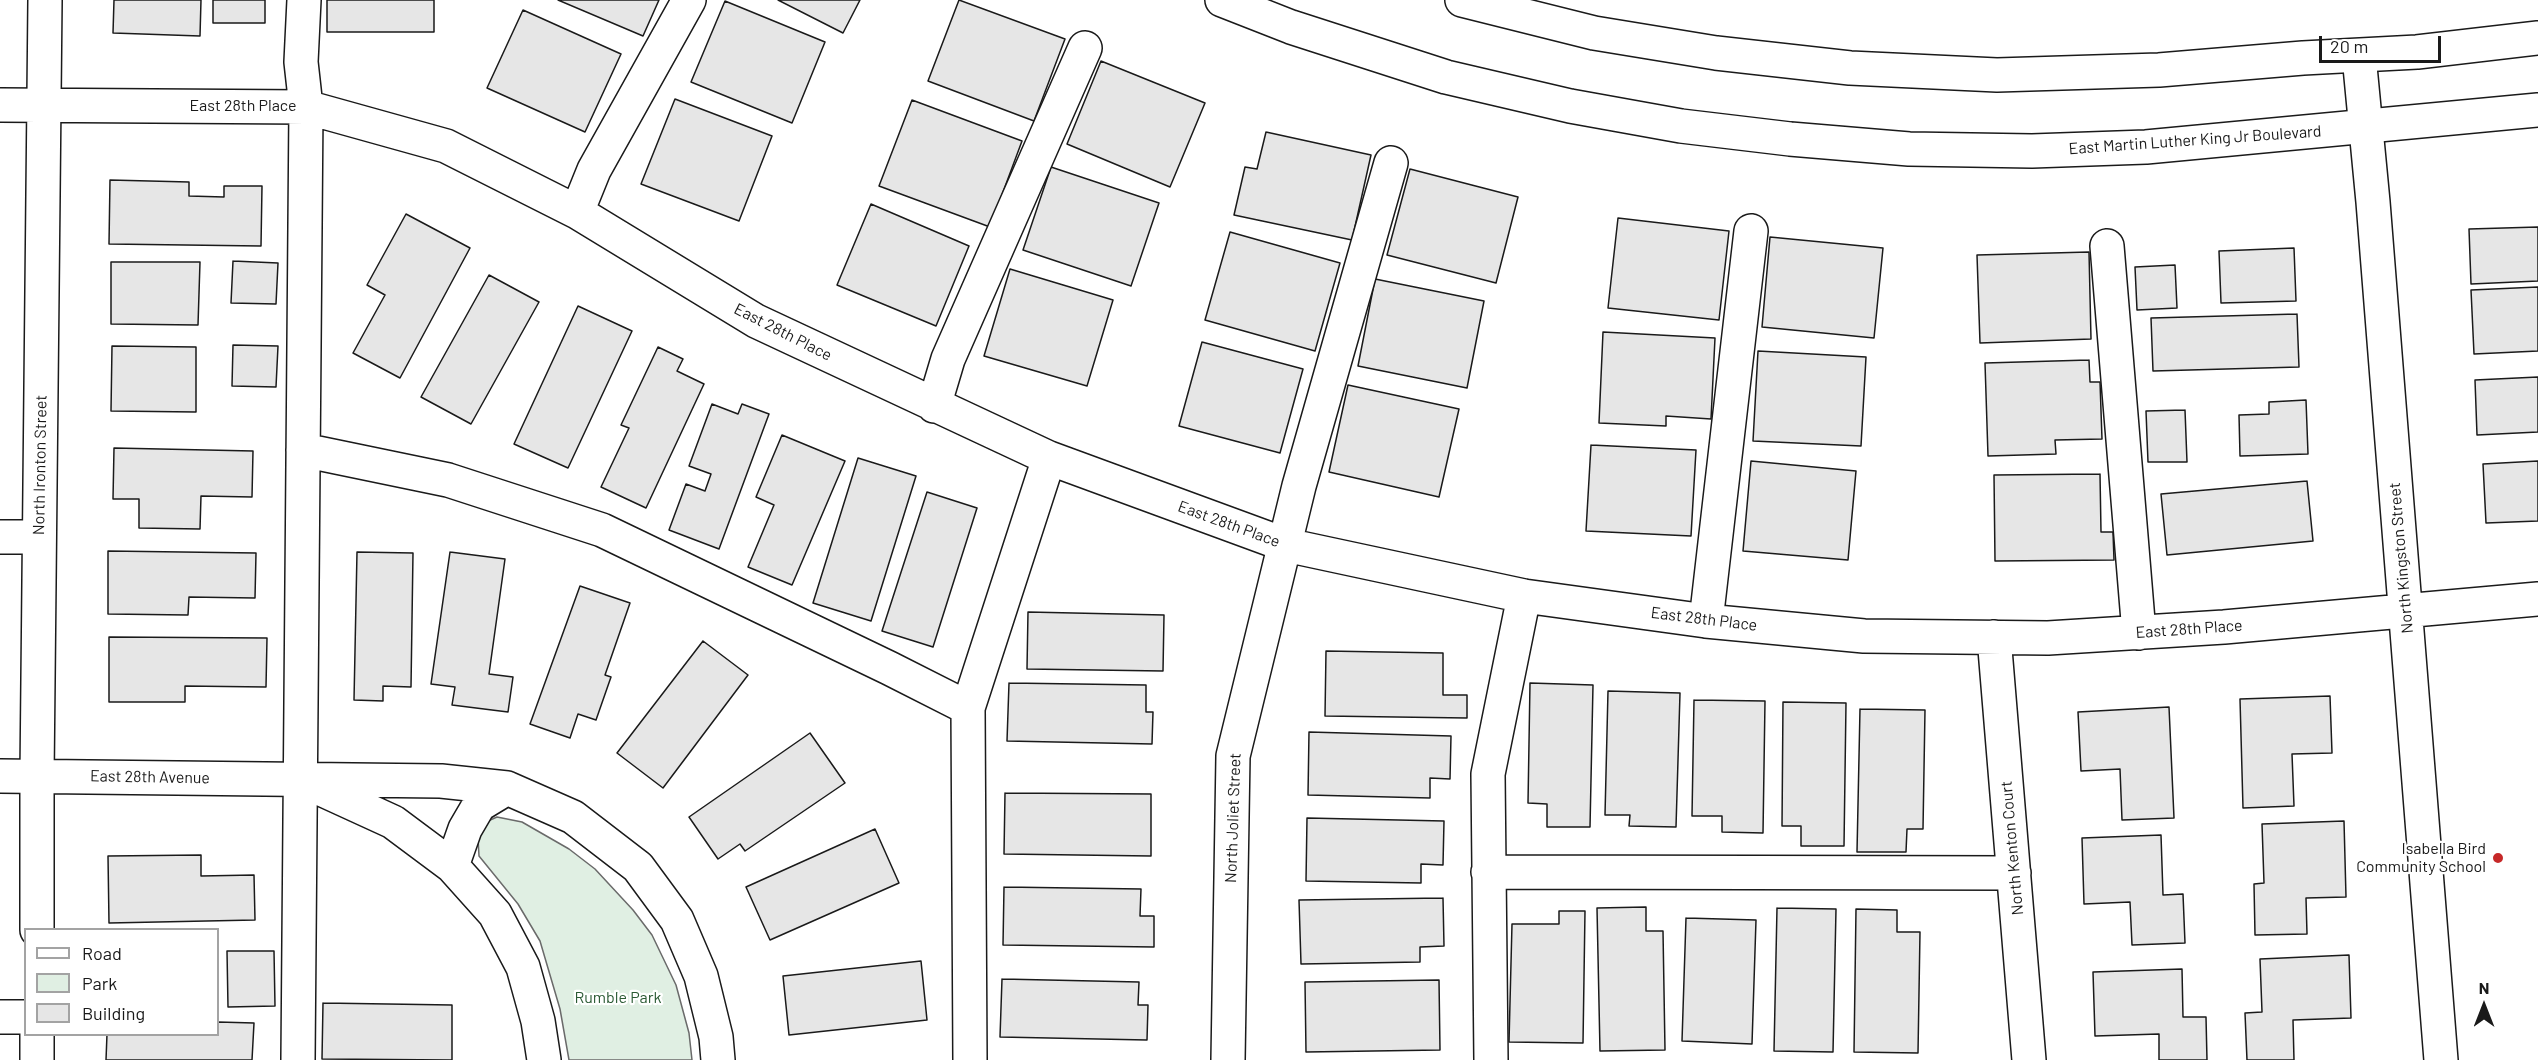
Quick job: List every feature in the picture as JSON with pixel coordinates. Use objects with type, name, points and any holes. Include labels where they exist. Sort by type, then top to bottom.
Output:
[{"type":"street","name":"North Ironton Street","points":[[37,928],[45,0]]},
{"type":"street","points":[[298,1060],[306,107],[301,62],[304,0]]},
{"type":"street","points":[[578,212],[594,170],[689,0]]},
{"type":"street","name":"East Martin Luther King Jr Boulevard","points":[[1222,0],[1291,27],[1446,76],[1570,106],[1680,126],[1790,139],[1909,148],[2032,151],[2158,146],[2538,110]]},
{"type":"street","points":[[1462,0],[1594,33],[1716,53],[1850,68],[1997,75],[2159,70],[2303,58],[2359,56],[2538,38]]},
{"type":"street","points":[[934,406],[948,359],[1085,48]]},
{"type":"street","name":"North Kingston Street","points":[[2359,56],[2441,1060]]},
{"type":"street","name":"East 28th Place","points":[[0,105],[306,107],[446,146],[578,212],[756,321],[1049,458],[1286,545],[1524,596],[1707,621],[1864,636],[2048,638],[2139,633],[2538,599]]},
{"type":"street","name":"North Joliet Street","points":[[1227,1060],[1233,756],[1299,486],[1391,163]]},
{"type":"street","points":[[1707,621],[1751,231]]},
{"type":"street","points":[[2107,246],[2139,633]]},
{"type":"street","points":[[303,450],[448,480],[602,530],[968,708]]},
{"type":"street","points":[[970,1060],[968,708],[1049,458]]},
{"type":"street","points":[[0,537],[39,537]]},
{"type":"street","points":[[1491,1060],[1488,774],[1524,596]]},
{"type":"street","name":"North Kenton Court","points":[[1995,637],[2029,1060]]},
{"type":"street","name":"East 28th Avenue","points":[[0,776],[441,781],[507,788],[573,817],[638,867],[677,920],[701,976],[716,1037],[718,1060]]},
{"type":"street","name":"East 28th Avenue","points":[[300,780],[393,822],[452,866],[495,914],[523,967],[538,1021],[544,1060]]},
{"type":"street","points":[[452,866],[465,829],[479,805],[507,788]]},
{"type":"street","points":[[1488,872],[2014,873]]},
{"type":"street","points":[[0,1017],[24,1017]]},
{"type":"street","points":[[37,1036],[38,1060]]},
{"type":"green space","name":"Rumble Park","points":[[497,817],[522,822],[569,849],[595,869],[633,910],[652,935],[676,985],[689,1033],[692,1060],[569,1060],[560,1009],[540,941],[518,904],[479,856],[478,838],[488,821]]},
{"type":"building","points":[[114,0],[201,0],[200,36],[113,33]]},
{"type":"building","points":[[213,0],[265,0],[265,23],[213,23]]},
{"type":"building","points":[[327,0],[434,0],[434,32],[327,32]]},
{"type":"building","points":[[558,0],[659,0],[643,36]]},
{"type":"building","points":[[778,0],[860,0],[843,33]]},
{"type":"building","points":[[959,0],[1065,39],[1034,121],[928,81]]},
{"type":"building","points":[[725,1],[825,42],[792,123],[691,82]]},
{"type":"building","points":[[523,10],[621,54],[585,132],[487,88]]},
{"type":"building","points":[[1101,61],[1205,103],[1170,187],[1067,144]]},
{"type":"building","points":[[675,99],[772,136],[739,221],[641,184]]},
{"type":"building","points":[[912,100],[1022,141],[990,227],[879,186]]},
{"type":"building","points":[[1266,132],[1371,155],[1352,240],[1234,215],[1245,167],[1257,169]]},
{"type":"building","points":[[1051,167],[1159,203],[1131,286],[1023,250]]},
{"type":"building","points":[[1410,169],[1518,197],[1496,283],[1387,255]]},
{"type":"building","points":[[110,180],[189,182],[189,196],[224,197],[224,186],[262,186],[261,246],[109,244]]},
{"type":"building","points":[[871,204],[969,246],[936,326],[837,285]]},
{"type":"building","points":[[406,214],[470,248],[400,378],[353,353],[385,295],[367,285]]},
{"type":"building","points":[[1618,218],[1729,231],[1719,320],[1608,308]]},
{"type":"building","points":[[2538,227],[2538,281],[2471,284],[2469,229]]},
{"type":"building","points":[[1230,232],[1340,263],[1315,351],[1205,320]]},
{"type":"building","points":[[1770,237],[1883,248],[1874,338],[1762,327]]},
{"type":"building","points":[[2294,248],[2296,301],[2221,303],[2219,251]]},
{"type":"building","points":[[2089,252],[2091,339],[1980,343],[1977,255]]},
{"type":"building","points":[[233,261],[278,263],[276,304],[231,303]]},
{"type":"building","points":[[111,262],[200,262],[198,325],[111,324]]},
{"type":"building","points":[[2175,265],[2177,308],[2137,310],[2135,267]]},
{"type":"building","points":[[1010,269],[1113,300],[1087,386],[984,356]]},
{"type":"building","points":[[489,275],[539,302],[471,424],[421,397]]},
{"type":"building","points":[[1375,279],[1484,301],[1467,388],[1358,366]]},
{"type":"building","points":[[2538,287],[2538,351],[2474,354],[2471,290]]},
{"type":"building","points":[[578,306],[632,331],[568,468],[514,444]]},
{"type":"building","points":[[2297,314],[2299,367],[2153,371],[2151,318]]},
{"type":"building","points":[[1603,332],[1715,338],[1711,419],[1666,416],[1666,426],[1599,423]]},
{"type":"building","points":[[1202,342],[1303,369],[1280,453],[1179,426]]},
{"type":"building","points":[[233,345],[278,346],[276,387],[232,386]]},
{"type":"building","points":[[112,346],[196,347],[196,412],[111,411]]},
{"type":"building","points":[[658,347],[683,359],[677,371],[704,384],[646,508],[601,487],[629,428],[621,425]]},
{"type":"building","points":[[1758,351],[1866,357],[1861,446],[1753,441]]},
{"type":"building","points":[[2089,360],[2090,382],[2100,382],[2102,439],[2055,440],[2056,454],[1988,456],[1985,363]]},
{"type":"building","points":[[2538,377],[2538,432],[2477,435],[2475,380]]},
{"type":"building","points":[[1348,385],[1459,409],[1439,497],[1329,472]]},
{"type":"building","points":[[2306,400],[2308,454],[2240,456],[2239,415],[2269,414],[2269,402]]},
{"type":"building","points":[[712,404],[738,414],[742,404],[769,414],[719,549],[669,530],[686,484],[705,491],[711,474],[689,466]]},
{"type":"building","points":[[2185,410],[2187,462],[2148,462],[2146,411]]},
{"type":"building","points":[[782,435],[845,461],[792,585],[748,567],[774,505],[756,497]]},
{"type":"building","points":[[1591,445],[1696,450],[1691,536],[1586,531]]},
{"type":"building","points":[[114,448],[253,451],[252,497],[201,496],[200,529],[139,528],[139,499],[113,499]]},
{"type":"building","points":[[858,458],[916,476],[871,621],[813,603]]},
{"type":"building","points":[[1751,461],[1856,471],[1848,560],[1743,551]]},
{"type":"building","points":[[2538,461],[2538,521],[2486,523],[2483,464]]},
{"type":"building","points":[[2100,474],[2101,532],[2113,532],[2114,560],[1995,561],[1994,475]]},
{"type":"building","points":[[2307,481],[2313,541],[2167,555],[2161,494]]},
{"type":"building","points":[[927,492],[977,508],[933,647],[882,631]]},
{"type":"building","points":[[108,551],[256,553],[255,598],[189,597],[188,615],[108,614]]},
{"type":"building","points":[[357,552],[413,553],[411,687],[383,686],[383,701],[354,700]]},
{"type":"building","points":[[450,552],[505,559],[489,674],[513,677],[508,712],[452,705],[455,687],[431,684]]},
{"type":"building","points":[[580,586],[630,603],[605,675],[611,677],[596,720],[578,714],[570,738],[530,724]]},
{"type":"building","points":[[1028,612],[1164,615],[1163,671],[1027,669]]},
{"type":"building","points":[[109,637],[267,638],[266,687],[185,686],[185,702],[109,702]]},
{"type":"building","points":[[703,641],[748,675],[663,788],[617,753]]},
{"type":"building","points":[[1326,651],[1443,653],[1443,695],[1467,695],[1467,718],[1325,716]]},
{"type":"building","points":[[1009,683],[1146,685],[1146,712],[1153,712],[1152,744],[1007,741]]},
{"type":"building","points":[[1530,683],[1593,685],[1590,827],[1547,827],[1547,804],[1528,803]]},
{"type":"building","points":[[1608,691],[1680,693],[1676,827],[1629,826],[1630,815],[1605,815]]},
{"type":"building","points":[[2330,696],[2332,753],[2292,754],[2294,806],[2243,808],[2240,699]]},
{"type":"building","points":[[1694,700],[1765,701],[1763,833],[1722,832],[1722,816],[1692,816]]},
{"type":"building","points":[[1783,702],[1846,703],[1844,846],[1801,846],[1801,826],[1782,826]]},
{"type":"building","points":[[2169,707],[2174,818],[2122,820],[2120,769],[2081,771],[2078,712]]},
{"type":"building","points":[[1860,709],[1925,710],[1923,829],[1907,829],[1906,852],[1857,852]]},
{"type":"building","points":[[1309,732],[1451,736],[1450,779],[1430,778],[1430,798],[1308,795]]},
{"type":"building","points":[[810,733],[845,783],[745,851],[740,844],[718,859],[689,817]]},
{"type":"building","points":[[1005,793],[1151,794],[1151,856],[1004,854]]},
{"type":"building","points":[[1307,818],[1444,821],[1443,865],[1421,864],[1421,883],[1306,881]]},
{"type":"building","points":[[2344,821],[2346,897],[2306,898],[2307,934],[2255,935],[2254,884],[2264,883],[2262,824]]},
{"type":"building","points":[[875,829],[899,883],[770,940],[746,887]]},
{"type":"building","points":[[2161,835],[2163,895],[2183,894],[2185,943],[2132,945],[2130,902],[2084,904],[2082,838]]},
{"type":"building","points":[[201,855],[201,876],[254,875],[255,920],[109,923],[108,856]]},
{"type":"building","points":[[1004,887],[1141,889],[1140,916],[1154,916],[1154,947],[1003,945]]},
{"type":"building","points":[[1443,898],[1444,946],[1420,947],[1420,962],[1301,964],[1299,900]]},
{"type":"building","points":[[1646,907],[1646,931],[1663,931],[1665,1050],[1600,1051],[1597,908]]},
{"type":"building","points":[[1777,908],[1836,909],[1833,1052],[1774,1051]]},
{"type":"building","points":[[1856,909],[1897,910],[1897,932],[1920,932],[1918,1053],[1854,1052]]},
{"type":"building","points":[[1559,911],[1585,911],[1583,1043],[1509,1042],[1512,924],[1559,924]]},
{"type":"building","points":[[1686,918],[1756,920],[1752,1044],[1682,1041]]},
{"type":"building","points":[[227,951],[274,951],[275,1006],[228,1007]]},
{"type":"building","points":[[2349,955],[2351,1018],[2293,1020],[2294,1060],[2247,1060],[2245,1013],[2262,1012],[2260,959]]},
{"type":"building","points":[[921,961],[927,1020],[789,1035],[783,976]]},
{"type":"building","points":[[2182,969],[2183,1017],[2206,1017],[2207,1060],[2159,1060],[2159,1034],[2095,1036],[2093,972]]},
{"type":"building","points":[[1002,979],[1139,982],[1138,1005],[1148,1005],[1147,1040],[1000,1037]]},
{"type":"building","points":[[1439,980],[1440,1050],[1306,1052],[1305,982]]},
{"type":"building","points":[[323,1003],[452,1005],[452,1060],[322,1059]]},
{"type":"building","points":[[219,1022],[254,1023],[252,1060],[106,1060],[107,1036],[219,1036]]},
{"type":"place","name":"Isabella Bird Community School","points":[[2498,858]]}]
